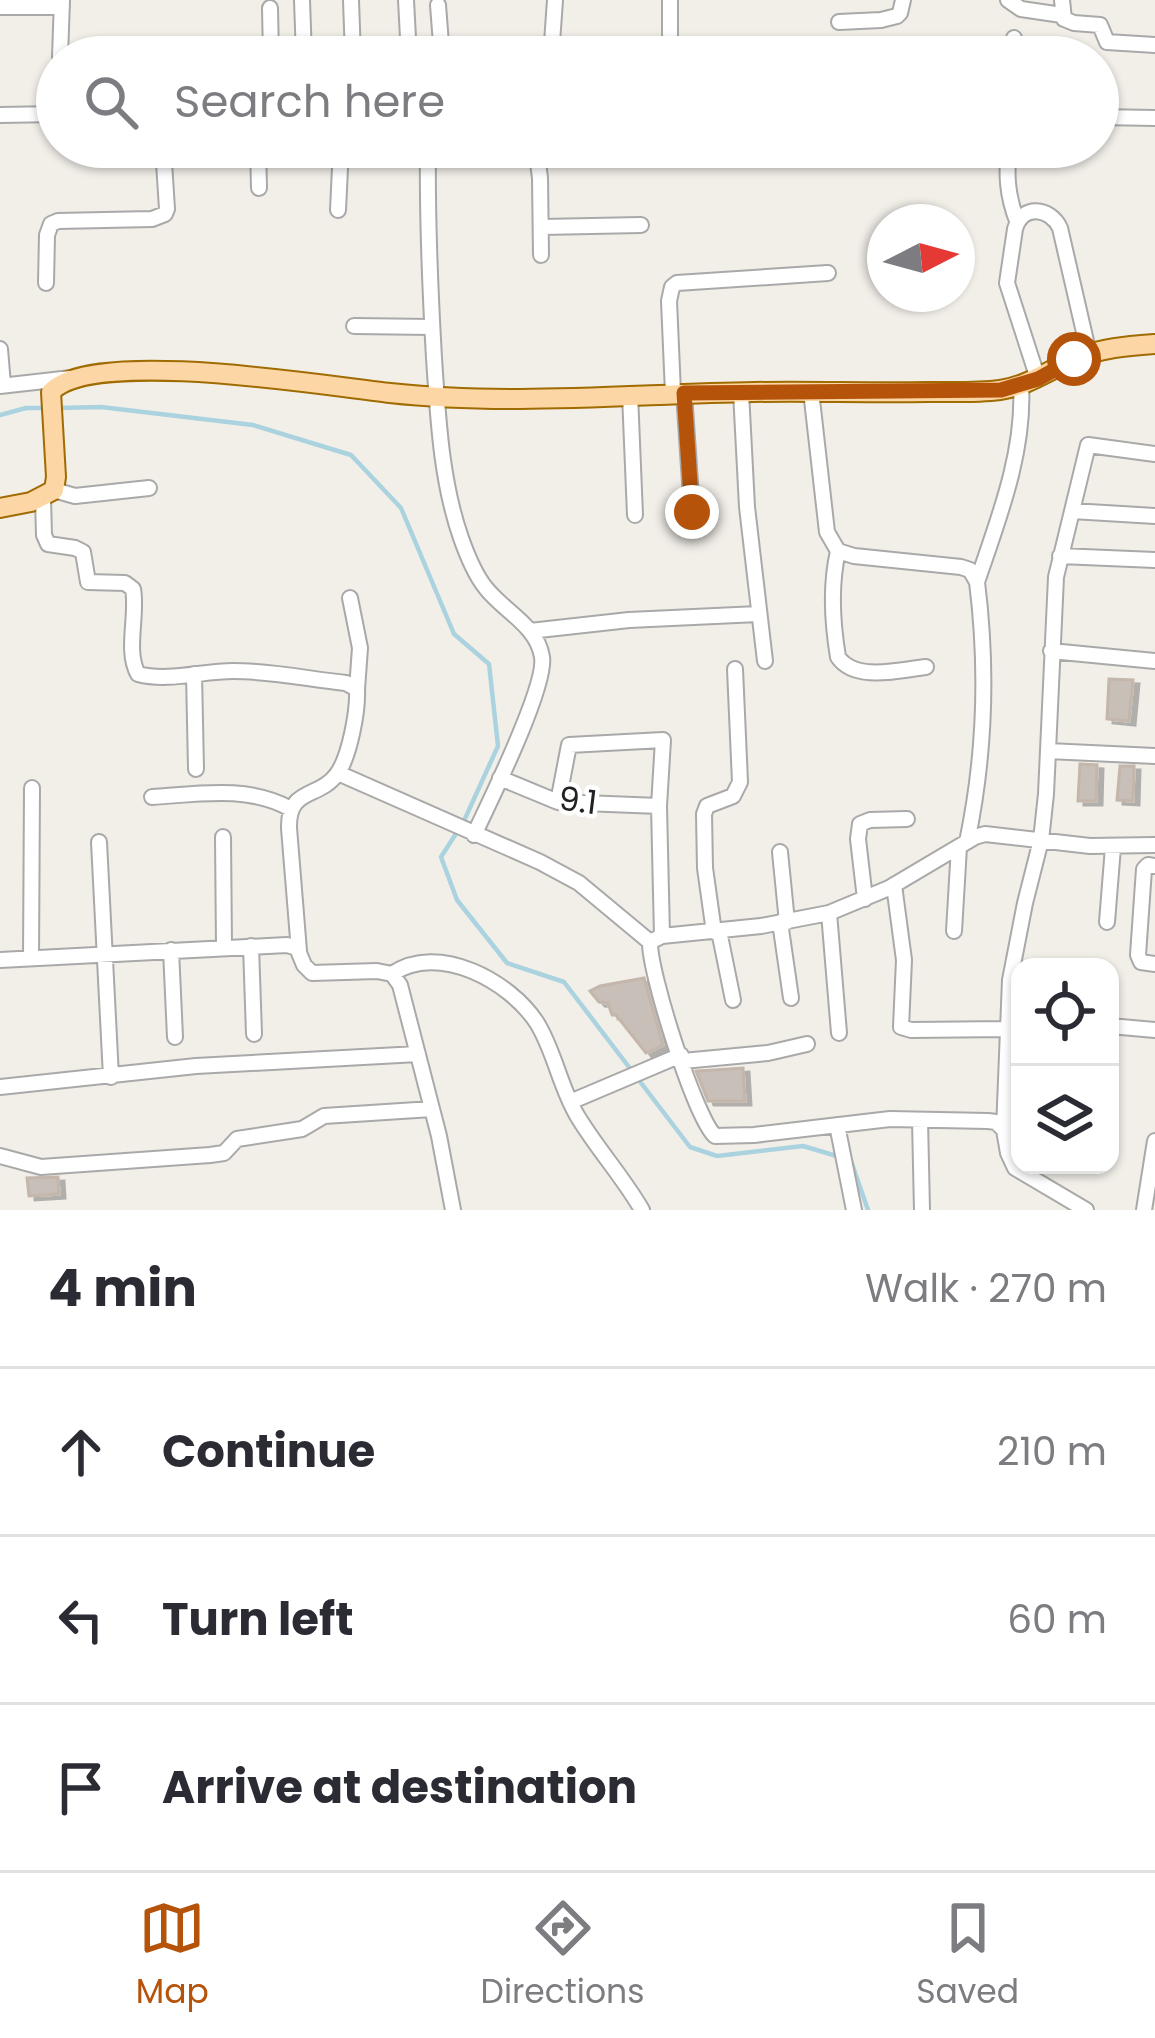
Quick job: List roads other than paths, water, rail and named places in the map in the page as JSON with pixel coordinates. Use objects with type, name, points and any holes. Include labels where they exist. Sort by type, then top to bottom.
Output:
[{"type":"main road","points":[[0,508],[49,494],[56,477],[51,392],[71,378],[221,373],[436,396],[964,392],[1001,390],[1089,354],[1155,344]]},
{"type":"street","points":[[302,0],[303,36]]},
{"type":"street","points":[[352,0],[353,36]]},
{"type":"street","points":[[406,0],[408,36]]},
{"type":"street","points":[[552,36],[555,0]]},
{"type":"street","points":[[670,0],[670,36]]},
{"type":"street","points":[[839,22],[891,18],[901,13],[903,0]]},
{"type":"street","points":[[1008,0],[1021,9],[1062,8],[1069,22],[1100,25],[1105,36]]},
{"type":"street","points":[[0,7],[62,3],[61,36]]},
{"type":"street","points":[[438,5],[440,36]]},
{"type":"street","points":[[270,8],[271,36]]},
{"type":"street","points":[[1119,43],[1155,45]]},
{"type":"street","points":[[0,115],[36,114]]},
{"type":"street","points":[[1119,117],[1155,118]]},
{"type":"street","points":[[46,283],[51,224],[152,219],[165,214],[164,168]]},
{"type":"street","points":[[259,168],[259,188]]},
{"type":"street","points":[[338,210],[340,168]]},
{"type":"street","points":[[428,168],[436,396],[447,482],[466,554],[484,587],[530,631],[542,656],[540,680],[472,834]]},
{"type":"street","points":[[538,168],[541,255]]},
{"type":"street","points":[[954,931],[984,724],[977,582],[1012,463],[1029,382],[1006,283],[1017,221],[1009,200],[1007,168]]},
{"type":"street","points":[[1017,221],[1026,213],[1042,211],[1056,220],[1089,354]]},
{"type":"street","points":[[542,227],[641,225]]},
{"type":"street","points":[[692,512],[669,294],[677,283],[828,273]]},
{"type":"street","points":[[354,326],[432,327]]},
{"type":"street","points":[[0,349],[2,386],[71,378]]},
{"type":"street","points":[[811,391],[827,532],[838,551],[832,610],[842,664],[865,672],[926,667]]},
{"type":"street","points":[[741,392],[747,507],[765,661]]},
{"type":"street","points":[[630,394],[635,515]]},
{"type":"street","points":[[1016,958],[1041,840],[1060,556],[1088,445],[1155,454]]},
{"type":"street","points":[[149,488],[49,494],[44,535],[49,544],[83,552],[88,582],[125,583],[133,589],[135,671],[148,677],[274,673],[346,683],[357,689]]},
{"type":"street","points":[[1072,511],[1155,516]]},
{"type":"street","points":[[838,551],[961,567],[970,570],[977,582]]},
{"type":"street","points":[[1060,556],[1155,560]]},
{"type":"street","points":[[350,598],[360,648],[352,727],[338,773],[291,809],[299,951],[308,970],[319,975],[392,974],[412,964],[444,962],[506,992],[541,1028],[570,1102],[642,1210]]},
{"type":"street","points":[[530,631],[629,620],[758,614]]},
{"type":"street","points":[[1051,651],[1155,662]]},
{"type":"street","points":[[733,1000],[704,852],[704,814],[707,806],[733,796],[740,782],[735,669]]},
{"type":"street","points":[[194,674],[196,769]]},
{"type":"street","points":[[558,802],[569,745],[663,740],[655,979],[702,1117],[715,1136],[754,1136],[890,1118],[988,1120],[1004,1130]]},
{"type":"street","points":[[1048,751],[1155,756]]},
{"type":"street","points":[[338,773],[540,862],[579,883],[656,939],[829,913],[894,885],[975,837],[994,834],[1113,847],[1155,845]]},
{"type":"street","name":"9.1","points":[[500,778],[558,802],[659,806]]},
{"type":"street","points":[[31,958],[32,788]]},
{"type":"street","points":[[152,797],[257,795],[291,809]]},
{"type":"street","points":[[865,899],[860,824],[907,820]]},
{"type":"street","points":[[223,837],[224,946]]},
{"type":"street","points":[[99,842],[111,1077]]},
{"type":"street","points":[[1107,922],[1113,847]]},
{"type":"street","points":[[780,852],[790,998]]},
{"type":"street","points":[[1155,866],[1144,869],[1138,955],[1141,962],[1155,964]]},
{"type":"street","points":[[894,885],[904,960],[901,1027],[1011,1021]]},
{"type":"street","points":[[829,913],[839,1033]]},
{"type":"street","points":[[0,959],[224,946],[293,946],[299,951]]},
{"type":"street","points":[[250,946],[254,1034]]},
{"type":"street","points":[[171,950],[175,1037]]},
{"type":"street","points":[[392,974],[400,986],[418,1054],[453,1210]]},
{"type":"street","points":[[1119,1027],[1155,1030]]},
{"type":"street","points":[[1011,1035],[1004,1130],[1008,1153],[1015,1168],[1086,1210]]},
{"type":"street","points":[[570,1102],[660,1063],[768,1053],[807,1044]]},
{"type":"street","points":[[0,1087],[196,1066],[418,1054]]},
{"type":"street","points":[[0,1156],[41,1167],[210,1155],[224,1153],[238,1139],[302,1129],[324,1116],[432,1109]]},
{"type":"street","points":[[920,1120],[922,1210]]},
{"type":"street","points":[[837,1125],[854,1210]]},
{"type":"street","points":[[1144,1210],[1155,1141]]},
{"type":"waterway","points":[[59,408],[101,407],[253,425],[351,455],[401,508],[454,634],[489,664],[498,746],[463,823]]},
{"type":"waterway","points":[[0,415],[47,408]]},
{"type":"waterway","points":[[457,832],[441,857],[457,900],[507,963],[564,982],[690,1147],[717,1156],[803,1146],[840,1157]]},
{"type":"waterway","points":[[851,1161],[868,1210]]}]
